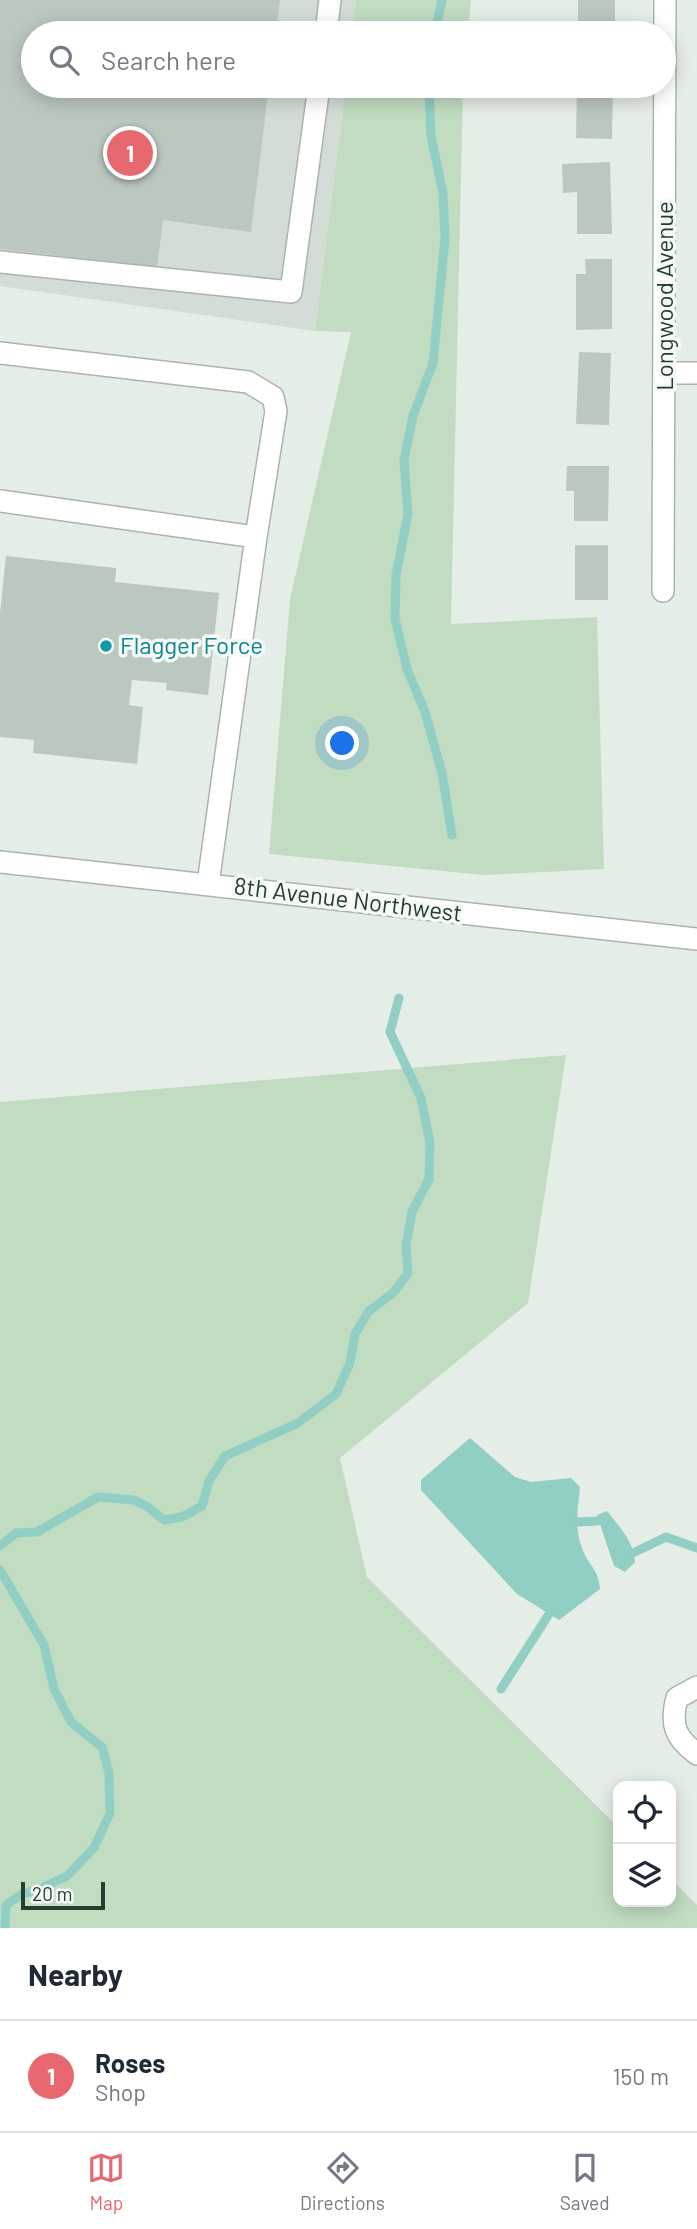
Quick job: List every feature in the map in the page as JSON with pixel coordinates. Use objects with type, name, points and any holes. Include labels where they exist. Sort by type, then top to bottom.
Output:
[{"type":"street","points":[[327,21],[330,0]]},
{"type":"street","name":"Longwood Avenue","points":[[665,0],[665,21]]},
{"type":"street","points":[[0,262],[291,292],[317,98]]},
{"type":"street","name":"Longwood Avenue","points":[[663,591],[665,98]]},
{"type":"street","points":[[0,353],[248,382],[273,397],[276,411],[208,884]]},
{"type":"street","points":[[664,373],[697,373]]},
{"type":"street","points":[[0,501],[256,537]]},
{"type":"street","name":"8th Avenue Northwest","points":[[0,862],[697,939]]},
{"type":"street","points":[[697,1687],[677,1698],[672,1717],[683,1744],[697,1754]]},
{"type":"shaded area","points":[[0,0],[356,0],[353,21],[21,21],[21,98],[344,98],[315,331],[0,286]]},
{"type":"green space","points":[[356,0],[471,0],[469,21],[353,21]]},
{"type":"green space","points":[[344,98],[463,98],[451,624],[597,617],[604,869],[484,875],[269,854],[290,599],[351,332],[315,331]]},
{"type":"green space","points":[[566,1055],[528,1303],[340,1458],[367,1577],[613,1822],[613,1907],[676,1907],[676,1884],[697,1905],[697,1928],[0,1928],[0,1102]]},
{"type":"water","points":[[470,1438],[515,1477],[531,1482],[571,1478],[580,1487],[578,1533],[600,1589],[559,1620],[517,1594],[421,1490],[421,1480]]},
{"type":"water","points":[[607,1511],[632,1547],[635,1562],[625,1572],[614,1566],[597,1515]]},
{"type":"building","points":[[0,0],[280,0],[277,21],[21,21],[21,98],[268,98],[251,232],[163,220],[157,267],[0,249]]},
{"type":"building","points":[[578,0],[615,0],[615,21],[578,21]]},
{"type":"building","points":[[577,98],[613,98],[612,139],[576,138]]},
{"type":"building","points":[[610,162],[612,234],[577,234],[577,192],[563,193],[562,164]]},
{"type":"building","points":[[585,259],[612,259],[612,329],[576,330],[576,274],[586,274]]},
{"type":"building","points":[[579,352],[611,353],[609,425],[576,424]]},
{"type":"building","points":[[567,466],[609,466],[608,521],[574,521],[574,491],[566,491]]},
{"type":"building","points":[[575,545],[608,545],[608,600],[575,600]]},
{"type":"building","name":"Flagger Force","points":[[6,556],[116,568],[115,582],[219,593],[208,695],[166,690],[167,683],[132,680],[129,705],[143,707],[137,764],[33,753],[34,740],[0,737],[0,613]]},
{"type":"waterway","points":[[438,21],[442,0]]},
{"type":"waterway","points":[[429,98],[431,136],[443,193],[445,238],[433,363],[413,416],[404,460],[408,514],[396,575],[395,619],[407,669],[425,712],[442,773],[452,835]]},
{"type":"waterway","points":[[0,1546],[16,1533],[37,1532],[98,1497],[134,1500],[164,1520],[182,1517],[202,1506],[209,1481],[225,1456],[298,1423],[336,1394],[350,1363],[355,1334],[368,1312],[394,1292],[408,1273],[406,1245],[412,1212],[429,1179],[430,1143],[421,1098],[390,1032],[399,998]]},
{"type":"waterway","points":[[577,1522],[598,1521]]},
{"type":"waterway","points":[[635,1552],[666,1537],[697,1548]]},
{"type":"waterway","points":[[0,1570],[44,1645],[54,1689],[71,1722],[102,1747],[109,1773],[110,1813],[94,1848],[67,1876],[22,1894],[6,1905],[5,1928]]},
{"type":"waterway","points":[[501,1689],[549,1614]]},
{"type":"place","name":"Roses","points":[[130,153]]},
{"type":"place","name":"Flagger Force","points":[[106,646]]}]
